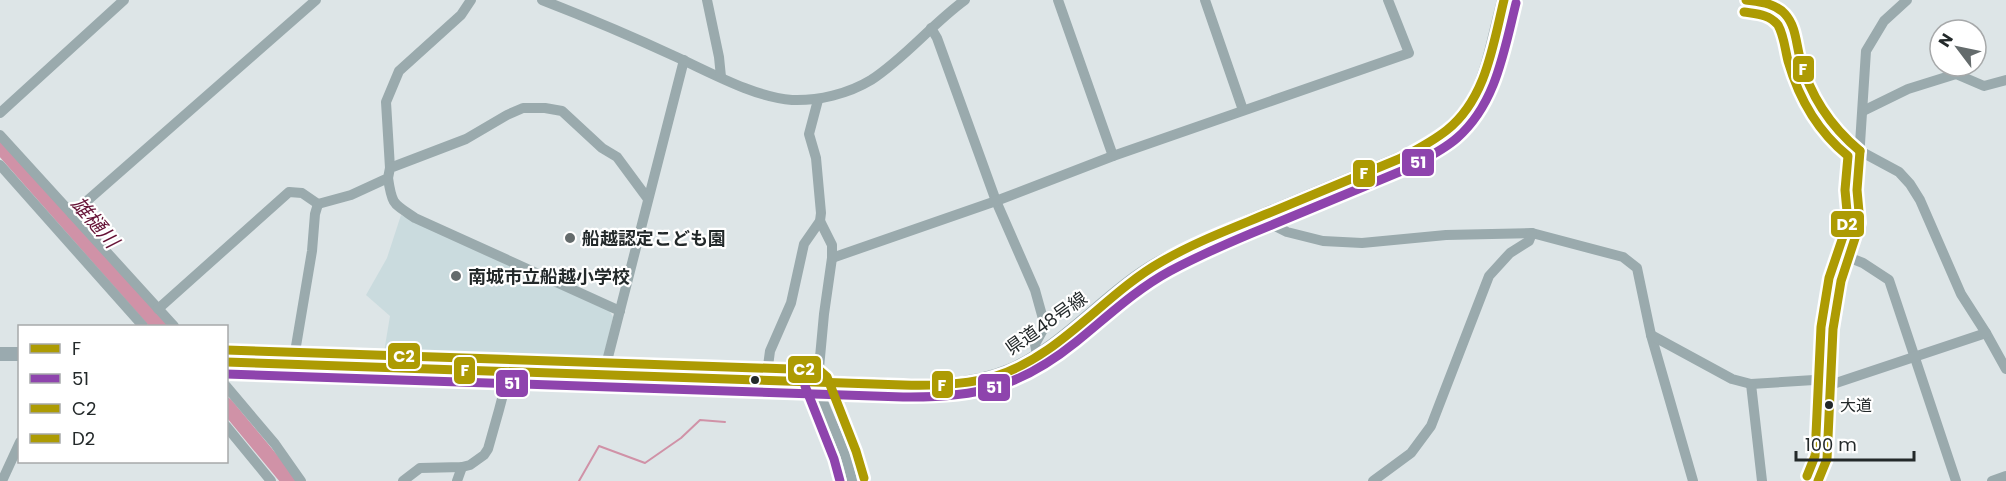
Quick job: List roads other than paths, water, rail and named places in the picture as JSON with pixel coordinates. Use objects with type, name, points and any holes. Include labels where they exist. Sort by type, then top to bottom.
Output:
[{"type":"main road","name":"県道48号線","points":[[228,362],[910,386],[959,384],[985,379],[1010,370],[1037,356],[1132,280],[1160,262],[1201,242],[1407,156],[1447,132],[1461,118],[1479,91],[1488,68],[1504,0]]},
{"type":"main road","points":[[0,354],[18,354]]},
{"type":"street","points":[[0,113],[124,0]]},
{"type":"street","points":[[72,214],[316,0]]},
{"type":"street","points":[[471,0],[461,15],[399,71],[386,102],[391,198],[397,206],[415,218],[620,311]]},
{"type":"street","points":[[542,0],[615,29],[721,77],[776,98],[792,100],[818,100],[870,80],[931,28],[948,5],[965,0]]},
{"type":"street","points":[[707,0],[721,77]]},
{"type":"street","points":[[1058,0],[1113,156]]},
{"type":"street","points":[[1205,0],[1243,110]]},
{"type":"street","points":[[832,258],[996,201],[1113,156],[1409,53],[1388,0]]},
{"type":"street","points":[[1746,0],[1775,6],[1788,18],[1807,82],[1835,131],[1860,151],[1899,172],[1910,184],[1920,200],[1961,294],[2006,369]]},
{"type":"street","points":[[1818,481],[1827,459],[1833,329],[1840,281],[1860,223],[1857,190],[1866,51],[1884,21],[1907,0]]},
{"type":"street","points":[[931,28],[937,38],[996,201],[1035,290],[1045,326],[1035,344],[1037,356]]},
{"type":"street","points":[[606,375],[607,361],[684,60]]},
{"type":"street","points":[[1863,111],[1908,89],[1956,74],[1984,86],[2006,80]]},
{"type":"street","points":[[766,381],[771,351],[791,303],[804,244],[820,221],[816,158],[809,134],[818,100]]},
{"type":"street","points":[[158,309],[289,192],[302,193],[318,204],[351,195],[389,173],[466,139],[523,108],[562,111],[602,148],[616,157],[648,199]]},
{"type":"street","points":[[0,135],[172,325]]},
{"type":"street","points":[[0,165],[141,325]]},
{"type":"street","points":[[293,364],[318,204]]},
{"type":"street","points":[[1265,215],[1275,226],[1287,232],[1323,241],[1362,243],[1446,235],[1533,233],[1623,258],[1637,268],[1651,335],[1693,481]]},
{"type":"street","points":[[819,368],[832,258],[832,245],[820,221]]},
{"type":"street","points":[[1372,481],[1411,453],[1431,426],[1489,276],[1510,253],[1528,241],[1533,233]]},
{"type":"street","points":[[1848,258],[1863,263],[1889,280],[1956,481]]},
{"type":"street","points":[[1651,335],[1732,379],[1751,384],[1830,382],[1915,358],[1986,333]]},
{"type":"street","points":[[403,481],[420,468],[462,467],[470,465],[484,455],[488,449],[509,372]]},
{"type":"street","points":[[816,382],[847,457],[852,481]]},
{"type":"street","points":[[1751,384],[1762,481]]},
{"type":"street","points":[[228,388],[275,444],[301,481]]},
{"type":"street","points":[[228,428],[271,481]]},
{"type":"street","points":[[2,481],[18,446]]},
{"type":"street","points":[[457,481],[462,467]]},
{"type":"street","points":[[1992,481],[2006,476]]},
{"type":"waterway","name":"雄樋川","points":[[0,146],[158,325]]},
{"type":"waterway","name":"雄樋川","points":[[228,407],[289,481]]},
{"type":"waterway","points":[[579,481],[599,446],[645,463],[681,438],[700,420],[725,422]]},
{"type":"place","name":"船越認定こども園","points":[[570,238]]},
{"type":"place","name":"南城市立船越小学校","points":[[456,276]]},
{"type":"place","name":"大道","points":[[1829,405]]}]
